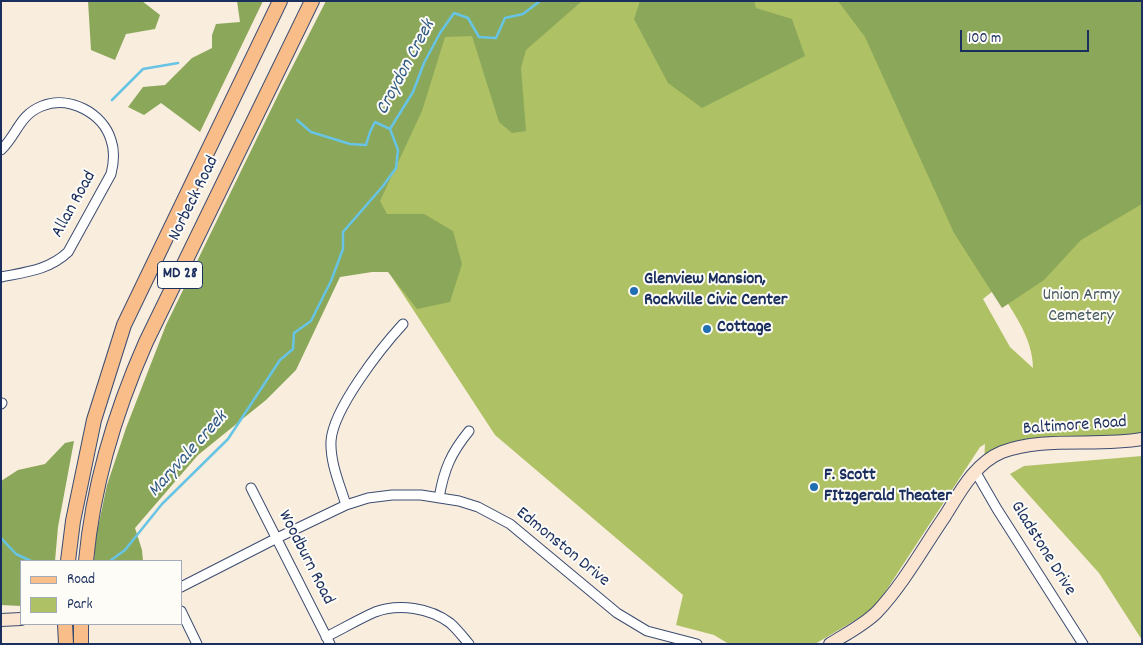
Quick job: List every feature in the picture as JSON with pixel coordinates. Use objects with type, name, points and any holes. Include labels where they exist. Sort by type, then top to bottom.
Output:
[{"type":"main road","name":"Norbeck Road","points":[[68,560],[73,521],[94,420],[124,325],[280,1]]},
{"type":"main road","name":"Norbeck Road","points":[[86,560],[89,528],[102,467],[111,431],[126,389],[146,342],[312,1]]},
{"type":"main road","points":[[65,625],[66,644]]},
{"type":"main road","points":[[81,644],[82,625]]},
{"type":"street","name":"Allan Road","points":[[1,150],[23,118],[43,105],[62,102],[87,110],[100,120],[111,137],[114,149],[114,162],[110,174],[68,252],[60,260],[43,269],[1,278]]},
{"type":"street","points":[[346,505],[332,459],[331,441],[334,423],[345,402],[403,324]]},
{"type":"street","points":[[439,498],[442,478],[448,461],[469,430]]},
{"type":"street","name":"Baltimore Road","points":[[830,644],[876,613],[900,583],[976,471],[994,456],[1014,448],[1039,445],[1121,443],[1142,439]]},
{"type":"street","name":"Gladstone Drive","points":[[976,471],[997,509],[1083,644]]},
{"type":"street","name":"Woodburn Road","points":[[251,488],[328,640]]},
{"type":"street","name":"Edmonston Drive","points":[[182,586],[346,505],[368,498],[392,495],[421,495],[459,501],[478,507],[510,524],[633,624],[647,631],[697,644]]},
{"type":"street","points":[[328,640],[375,612],[389,608],[410,608],[429,612],[449,622],[468,644]]},
{"type":"street","points":[[182,613],[198,644]]},
{"type":"street","points":[[1,620],[20,619]]},
{"type":"green space","points":[[88,1],[142,1],[160,15],[155,29],[126,34],[115,60],[91,50]]},
{"type":"green space","points":[[237,1],[263,1],[200,132],[161,103],[144,115],[128,107],[143,87],[165,85],[192,58],[212,48],[212,35],[216,24],[240,22]]},
{"type":"green space","points":[[326,1],[582,1],[526,50],[521,68],[526,131],[512,133],[499,122],[472,36],[445,37],[422,111],[380,201],[387,214],[424,214],[453,231],[462,264],[450,302],[417,309],[388,272],[372,272],[340,277],[296,370],[266,400],[198,455],[135,528],[142,550],[143,560],[94,560],[96,537],[107,485],[126,428],[166,325]]},
{"type":"green space","name":"Union Army Cemetery","points":[[341,1],[1142,1],[1142,130],[970,251],[993,291],[983,299],[1010,347],[1033,368],[1032,357],[1025,334],[995,284],[1142,203],[1142,439],[1060,443],[1019,448],[1001,454],[984,463],[985,444],[980,447],[874,609],[815,644],[729,644],[714,635],[676,625],[683,595],[495,435],[348,210],[284,148],[304,113]]},
{"type":"green space","points":[[640,1],[754,1],[756,8],[792,19],[805,56],[702,108],[668,83],[634,19]]},
{"type":"green space","points":[[838,1],[1142,1],[1142,204],[1081,240],[1044,280],[1002,308],[954,233],[865,37]]},
{"type":"green space","points":[[74,441],[58,527],[55,560],[20,560],[20,606],[1,605],[1,481],[18,470],[45,464],[65,443]]},
{"type":"green space","points":[[1142,456],[1142,640],[1099,573],[1010,474],[1024,466]]},
{"type":"waterway","name":"Croydon Creek","points":[[111,560],[125,550],[162,504],[228,439],[280,360],[293,349],[294,333],[311,321],[331,281],[343,249],[343,232],[396,168],[398,150],[390,129],[413,92],[424,63],[440,33],[454,13],[468,18],[479,37],[496,38],[505,18],[523,14],[540,1]]},
{"type":"waterway","points":[[112,100],[143,69],[178,63]]},
{"type":"waterway","points":[[297,120],[311,132],[350,144],[366,145],[375,122],[390,129]]},
{"type":"waterway","name":"Maryvale creek","points":[[1,538],[16,554],[29,560]]},
{"type":"place","name":"Glenview Mansion, Rockville Civic Center","points":[[634,291]]},
{"type":"place","name":"Cottage","points":[[707,329]]},
{"type":"place","name":"F. Scott FItzgerald Theater","points":[[814,487]]}]
